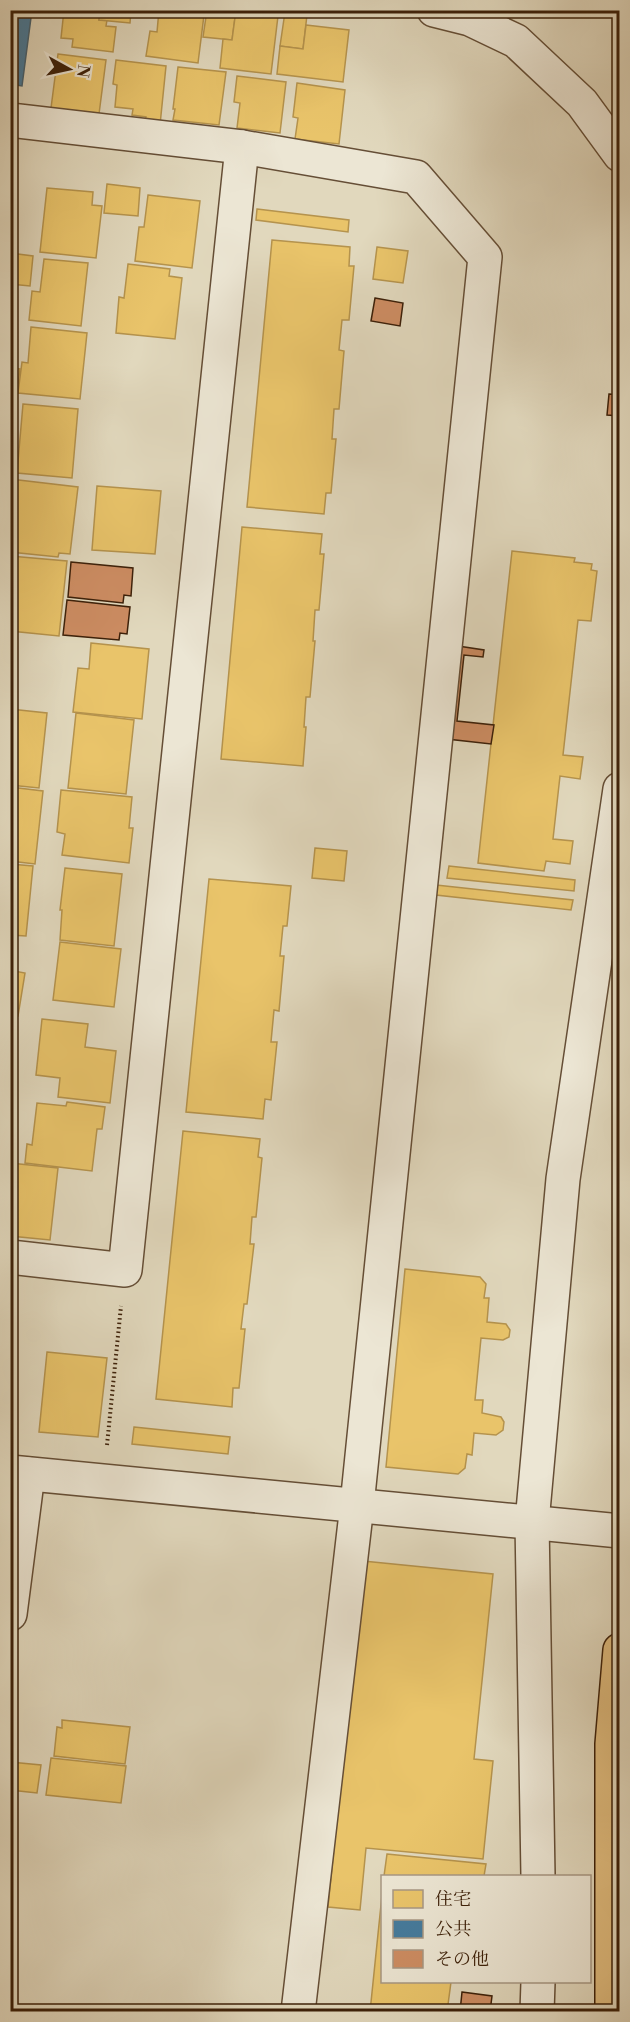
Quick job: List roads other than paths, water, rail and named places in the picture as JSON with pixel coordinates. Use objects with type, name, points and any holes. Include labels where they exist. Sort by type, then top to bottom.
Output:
[{"type":"highway","points":[[612,2012],[612,1744],[620,1650]]},
{"type":"street","points":[[434,10],[470,19],[516,41],[582,103],[620,155]]},
{"type":"street","points":[[10,120],[242,147],[416,177],[485,257],[357,1506],[298,2012]]},
{"type":"street","points":[[10,1257],[125,1270],[242,147]]},
{"type":"street","points":[[538,1875],[538,1523],[563,1179],[620,789]]},
{"type":"street","points":[[595,952],[620,915]]},
{"type":"street","points":[[10,1614],[19,1473],[620,1531]]},
{"type":"street","points":[[537,2012],[538,1983]]}]
